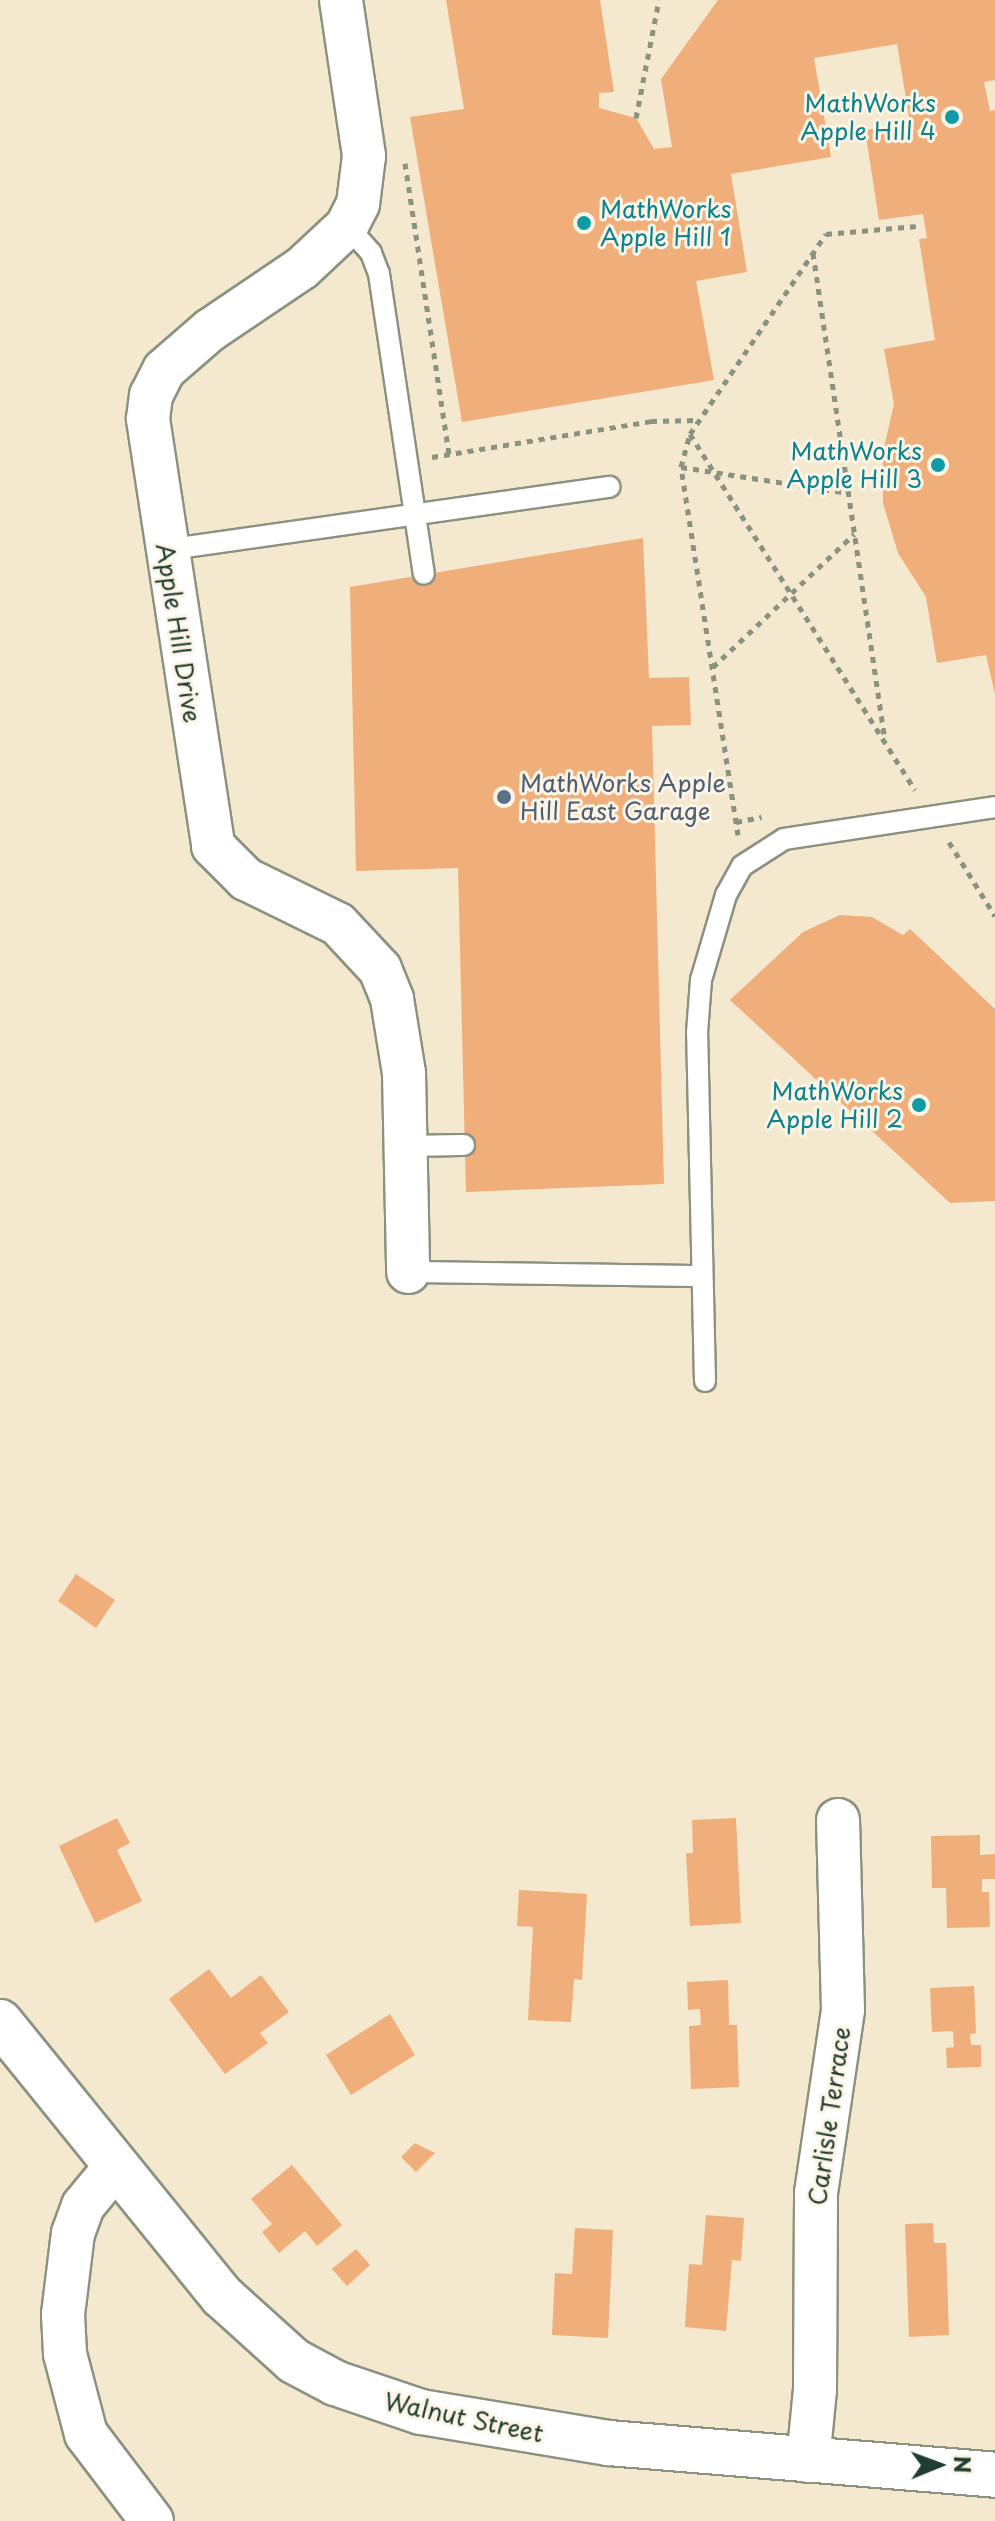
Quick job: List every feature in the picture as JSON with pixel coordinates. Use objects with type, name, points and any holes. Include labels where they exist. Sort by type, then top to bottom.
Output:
[{"type":"street","name":"Apple Hill Drive","points":[[341,0],[364,156],[358,204],[347,226],[302,268],[210,330],[164,370],[151,395],[148,419],[165,550],[213,846],[246,879],[338,924],[380,969],[401,1033],[408,1272]]},
{"type":"street","name":"Carlisle Terrace","points":[[808,2461],[815,2390],[820,2142],[840,2055],[843,2010],[838,1820]]},
{"type":"street","name":"Walnut Street","points":[[0,2022],[222,2296],[294,2361],[335,2383],[421,2412],[539,2433],[808,2461],[995,2475]]},
{"type":"street","points":[[115,2167],[83,2206],[73,2233],[63,2314],[65,2354],[86,2434],[152,2521]]},
{"type":"lane","points":[[347,226],[371,253],[379,274],[424,574]]},
{"type":"lane","points":[[165,550],[610,487]]},
{"type":"lane","points":[[705,1381],[697,1033],[701,980],[710,935],[742,866],[784,839],[995,807]]},
{"type":"lane","points":[[405,1146],[464,1145]]},
{"type":"lane","points":[[408,1272],[702,1276]]},
{"type":"path","points":[[636,118],[659,0]]},
{"type":"path","points":[[403,149],[449,454]]},
{"type":"path","points":[[742,866],[681,467],[690,434],[826,234],[917,226]]},
{"type":"path","points":[[813,252],[886,742]]},
{"type":"path","points":[[407,461],[651,421],[700,420]]},
{"type":"path","points":[[690,434],[995,916]]},
{"type":"path","points":[[681,467],[849,493]]},
{"type":"path","points":[[712,668],[854,533]]},
{"type":"building","name":"MathWorks Apple Hill 1","points":[[446,0],[600,0],[614,92],[599,93],[599,108],[636,118],[654,149],[672,147],[661,79],[718,0],[995,0],[995,80],[984,82],[990,111],[995,110],[995,694],[986,655],[937,663],[926,597],[898,553],[883,503],[883,452],[894,404],[884,349],[935,340],[919,239],[927,238],[923,214],[879,220],[865,130],[910,123],[897,44],[814,58],[831,157],[731,174],[747,272],[696,281],[714,380],[462,422],[410,117],[464,109]]},
{"type":"building","name":"MathWorks Apple Hill East Garage","points":[[643,538],[649,678],[689,677],[691,725],[652,726],[664,1184],[466,1192],[458,868],[356,871],[350,587]]},
{"type":"building","name":"MathWorks Apple Hill 2","points":[[840,915],[872,917],[903,935],[910,929],[995,1009],[995,1201],[950,1203],[730,1000],[803,932]]},
{"type":"building","points":[[76,1574],[115,1600],[96,1628],[58,1601]]},
{"type":"building","points":[[117,1818],[130,1843],[117,1850],[142,1901],[95,1923],[59,1846]]},
{"type":"building","points":[[736,1818],[741,1923],[690,1926],[686,1853],[693,1853],[692,1820]]},
{"type":"building","points":[[980,1835],[980,1855],[995,1854],[995,1879],[982,1879],[982,1892],[989,1892],[990,1927],[947,1928],[946,1888],[932,1888],[931,1836]]},
{"type":"building","points":[[519,1890],[587,1894],[582,1980],[574,1979],[571,2022],[528,2020],[533,1927],[517,1926]]},
{"type":"building","points":[[209,1969],[231,1998],[261,1975],[289,2012],[260,2033],[268,2043],[225,2074],[169,1999]]},
{"type":"building","points":[[728,1980],[729,2025],[737,2025],[739,2087],[691,2089],[689,2026],[701,2025],[700,2009],[688,2010],[687,1982]]},
{"type":"building","points":[[974,1986],[976,2033],[970,2034],[971,2045],[981,2045],[981,2067],[947,2068],[946,2048],[954,2047],[953,2031],[932,2032],[930,1988]]},
{"type":"building","points":[[390,2014],[415,2055],[351,2095],[326,2055]]},
{"type":"building","points":[[415,2143],[435,2153],[416,2172],[401,2157]]},
{"type":"building","points":[[292,2165],[342,2225],[317,2246],[305,2231],[279,2253],[262,2232],[272,2224],[251,2199]]},
{"type":"building","points":[[706,2215],[744,2218],[741,2261],[732,2260],[726,2331],[685,2327],[689,2264],[702,2265]]},
{"type":"building","points":[[933,2223],[934,2243],[946,2243],[949,2335],[909,2337],[905,2224]]},
{"type":"building","points":[[575,2228],[613,2230],[608,2338],[552,2335],[555,2273],[572,2274]]},
{"type":"building","points":[[356,2249],[370,2265],[347,2286],[332,2269]]},
{"type":"place","name":"MathWorks Apple Hill 4","points":[[952,117]]},
{"type":"place","name":"MathWorks Apple Hill 1","points":[[584,223]]},
{"type":"place","name":"MathWorks Apple Hill 3","points":[[938,465]]},
{"type":"place","name":"MathWorks Apple Hill East Garage","points":[[504,797]]},
{"type":"place","name":"MathWorks Apple Hill 2","points":[[919,1105]]}]
